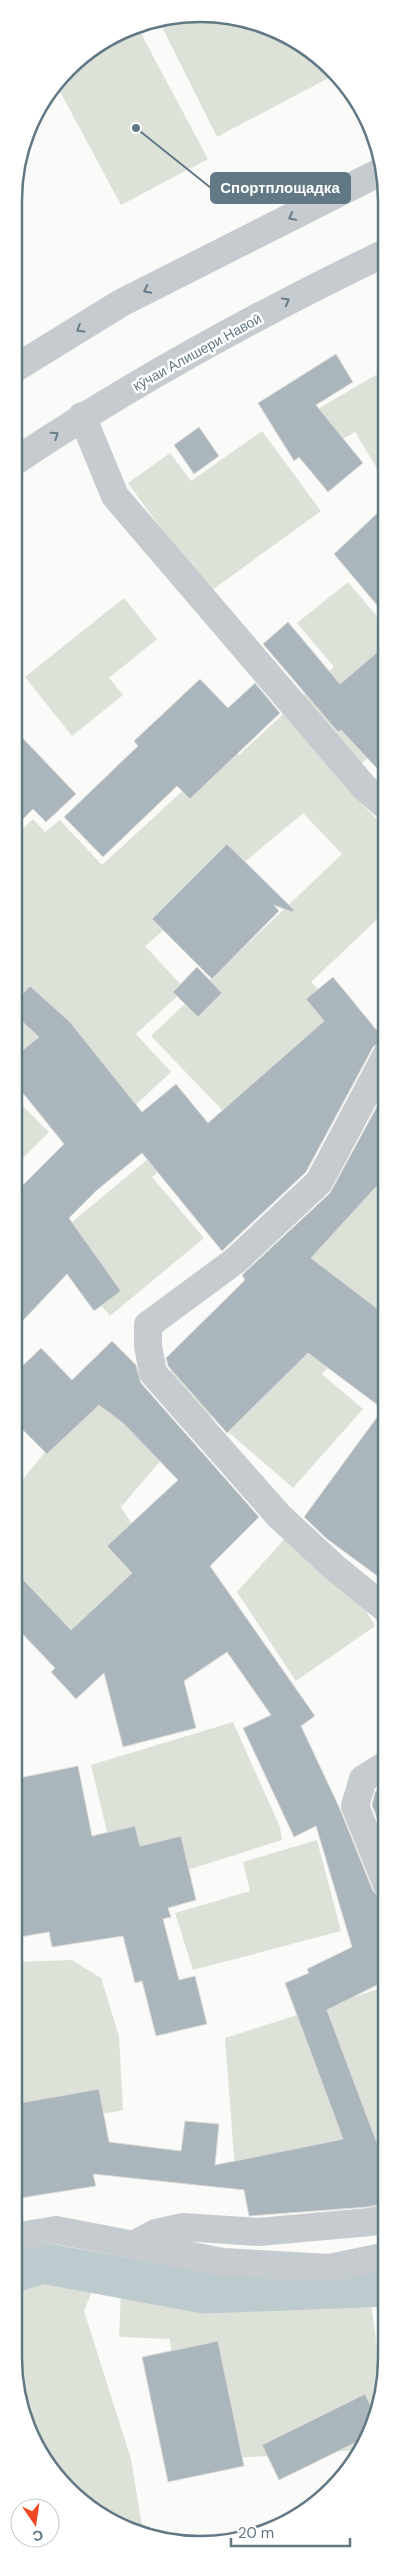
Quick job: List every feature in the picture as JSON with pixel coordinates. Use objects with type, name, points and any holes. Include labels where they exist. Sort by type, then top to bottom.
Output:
[{"type":"street","points":[[22,364],[121,304],[376,174]]},
{"type":"street","name":"кӯчаи Алишери Навоӣ","points":[[22,457],[82,416],[296,296],[378,256]]},
{"type":"street","points":[[82,416],[115,496],[364,787],[378,799]]},
{"type":"street","points":[[378,1071],[319,1182],[236,1260],[148,1325],[148,1346],[153,1373],[280,1516],[334,1567],[378,1603]]},
{"type":"street","points":[[378,1770],[363,1779],[354,1806],[378,1863]]},
{"type":"street","points":[[133,2245],[156,2233],[184,2227],[258,2232],[378,2220]]},
{"type":"street","points":[[22,2236],[56,2230],[223,2262],[329,2268],[378,2258]]},
{"type":"shaded area","points":[[200,22],[224,24],[258,32],[290,46],[309,59],[329,78],[217,137],[162,27]]},
{"type":"shaded area","points":[[141,33],[208,159],[121,205],[60,91],[92,59],[112,46]]},
{"type":"shaded area","points":[[378,374],[378,470],[355,432],[335,443],[316,410]]},
{"type":"shaded area","points":[[262,431],[321,511],[208,593],[128,483],[170,453],[191,481]]},
{"type":"shaded area","points":[[348,582],[378,618],[378,749],[340,781],[378,821],[378,919],[311,982],[362,1035],[327,1069],[300,1041],[225,1113],[151,1036],[342,854],[303,813],[145,946],[185,989],[136,1034],[171,1072],[114,1125],[35,1040],[22,1051],[22,829],[33,819],[45,832],[60,820],[102,865],[230,747],[239,755],[334,667],[297,623]]},
{"type":"shaded area","points":[[124,598],[157,639],[109,678],[123,695],[72,736],[25,677]]},
{"type":"shaded area","points":[[22,1105],[49,1132],[22,1159]]},
{"type":"shaded area","points":[[166,1144],[177,1157],[152,1177],[204,1238],[110,1316],[48,1242]]},
{"type":"shaded area","points":[[371,1181],[378,1187],[377,1317],[306,1255]]},
{"type":"shaded area","points":[[295,1314],[340,1353],[322,1374],[363,1409],[293,1488],[165,1377],[194,1345]]},
{"type":"shaded area","points":[[108,1380],[168,1452],[121,1507],[160,1568],[71,1655],[22,1609],[22,1480],[89,1398]]},
{"type":"shaded area","points":[[287,1536],[366,1611],[375,1626],[296,1681],[237,1592]]},
{"type":"shaded area","points":[[233,1722],[280,1827],[282,1840],[121,1891],[91,1765]]},
{"type":"shaded area","points":[[317,1840],[341,1931],[193,1970],[175,1913],[250,1891],[243,1862]]},
{"type":"shaded area","points":[[72,1960],[101,1978],[119,2036],[123,2110],[97,2115],[69,2117],[22,2115],[22,1962]]},
{"type":"shaded area","points":[[378,1989],[378,2152],[362,2160],[236,2183],[225,2038]]},
{"type":"shaded area","points":[[40,2275],[94,2286],[84,2311],[131,2459],[142,2526],[111,2512],[83,2491],[59,2466],[36,2426],[24,2381],[22,2358],[22,2281]]},
{"type":"shaded area","points":[[121,2289],[207,2302],[371,2302],[378,2369],[369,2415],[352,2450],[184,2461],[170,2339],[119,2337]]},
{"type":"building","points":[[336,354],[353,382],[316,405],[363,463],[328,492],[299,457],[294,461],[258,403]]},
{"type":"building","points":[[199,427],[219,456],[194,474],[174,445]]},
{"type":"building","points":[[378,512],[378,606],[334,554]]},
{"type":"building","points":[[288,622],[340,684],[378,652],[378,769],[341,730],[338,732],[263,644]]},
{"type":"building","points":[[200,679],[228,708],[255,683],[280,713],[190,799],[177,786],[103,857],[64,817],[138,746],[134,741]]},
{"type":"building","points":[[22,737],[76,794],[46,822],[33,809],[22,820]]},
{"type":"building","points":[[227,844],[294,910],[292,912],[274,905],[279,911],[212,979],[152,919]]},
{"type":"building","points":[[197,967],[222,993],[198,1017],[173,992]]},
{"type":"building","points":[[333,977],[378,1032],[378,1043],[373,1047],[306,1172],[222,1251],[142,1153],[96,1191],[69,1218],[121,1291],[94,1311],[67,1274],[22,1322],[22,1186],[64,1144],[22,1092],[22,1051],[39,1037],[22,1021],[22,994],[30,986],[70,1022],[142,1112],[176,1084],[208,1123],[324,1021],[306,999]]},
{"type":"building","points":[[378,1105],[378,1185],[311,1258],[378,1309],[378,1405],[308,1353],[227,1433],[168,1366],[166,1358],[245,1280],[242,1275],[330,1193]]},
{"type":"building","points":[[112,1341],[136,1365],[141,1383],[259,1517],[210,1566],[315,1716],[301,1726],[340,1809],[373,1891],[378,1896],[378,1984],[327,2010],[378,2143],[378,2205],[249,2216],[244,2190],[93,2174],[96,2186],[22,2198],[22,2103],[99,2089],[109,2142],[181,2151],[185,2121],[219,2124],[215,2165],[343,2139],[285,1983],[309,1973],[307,1969],[352,1947],[316,1826],[294,1837],[243,1728],[271,1715],[227,1652],[184,1681],[196,1728],[123,1747],[104,1673],[76,1699],[51,1672],[55,1668],[22,1633],[22,1578],[71,1630],[132,1573],[107,1546],[178,1480],[124,1424],[99,1405],[47,1454],[22,1429],[22,1366],[41,1348],[72,1380]]},
{"type":"building","points":[[378,1416],[378,1576],[327,1539],[304,1517]]},
{"type":"building","points":[[78,1766],[92,1836],[135,1826],[140,1846],[181,1836],[196,1900],[168,1908],[171,1917],[163,1919],[179,1980],[195,1976],[207,2024],[156,2036],[142,1981],[135,1983],[123,1936],[52,1947],[49,1932],[22,1937],[22,1777]]},
{"type":"building","points":[[378,1790],[378,1821],[372,1805],[375,1792]]},
{"type":"building","points":[[218,2341],[244,2466],[168,2482],[142,2357]]},
{"type":"building","points":[[365,2394],[371,2407],[357,2442],[279,2480],[262,2445]]},
{"type":"waterway","points":[[22,2269],[42,2263],[205,2293],[378,2286]]},
{"type":"place","name":"Спортплощадка","points":[[136,128]]}]
